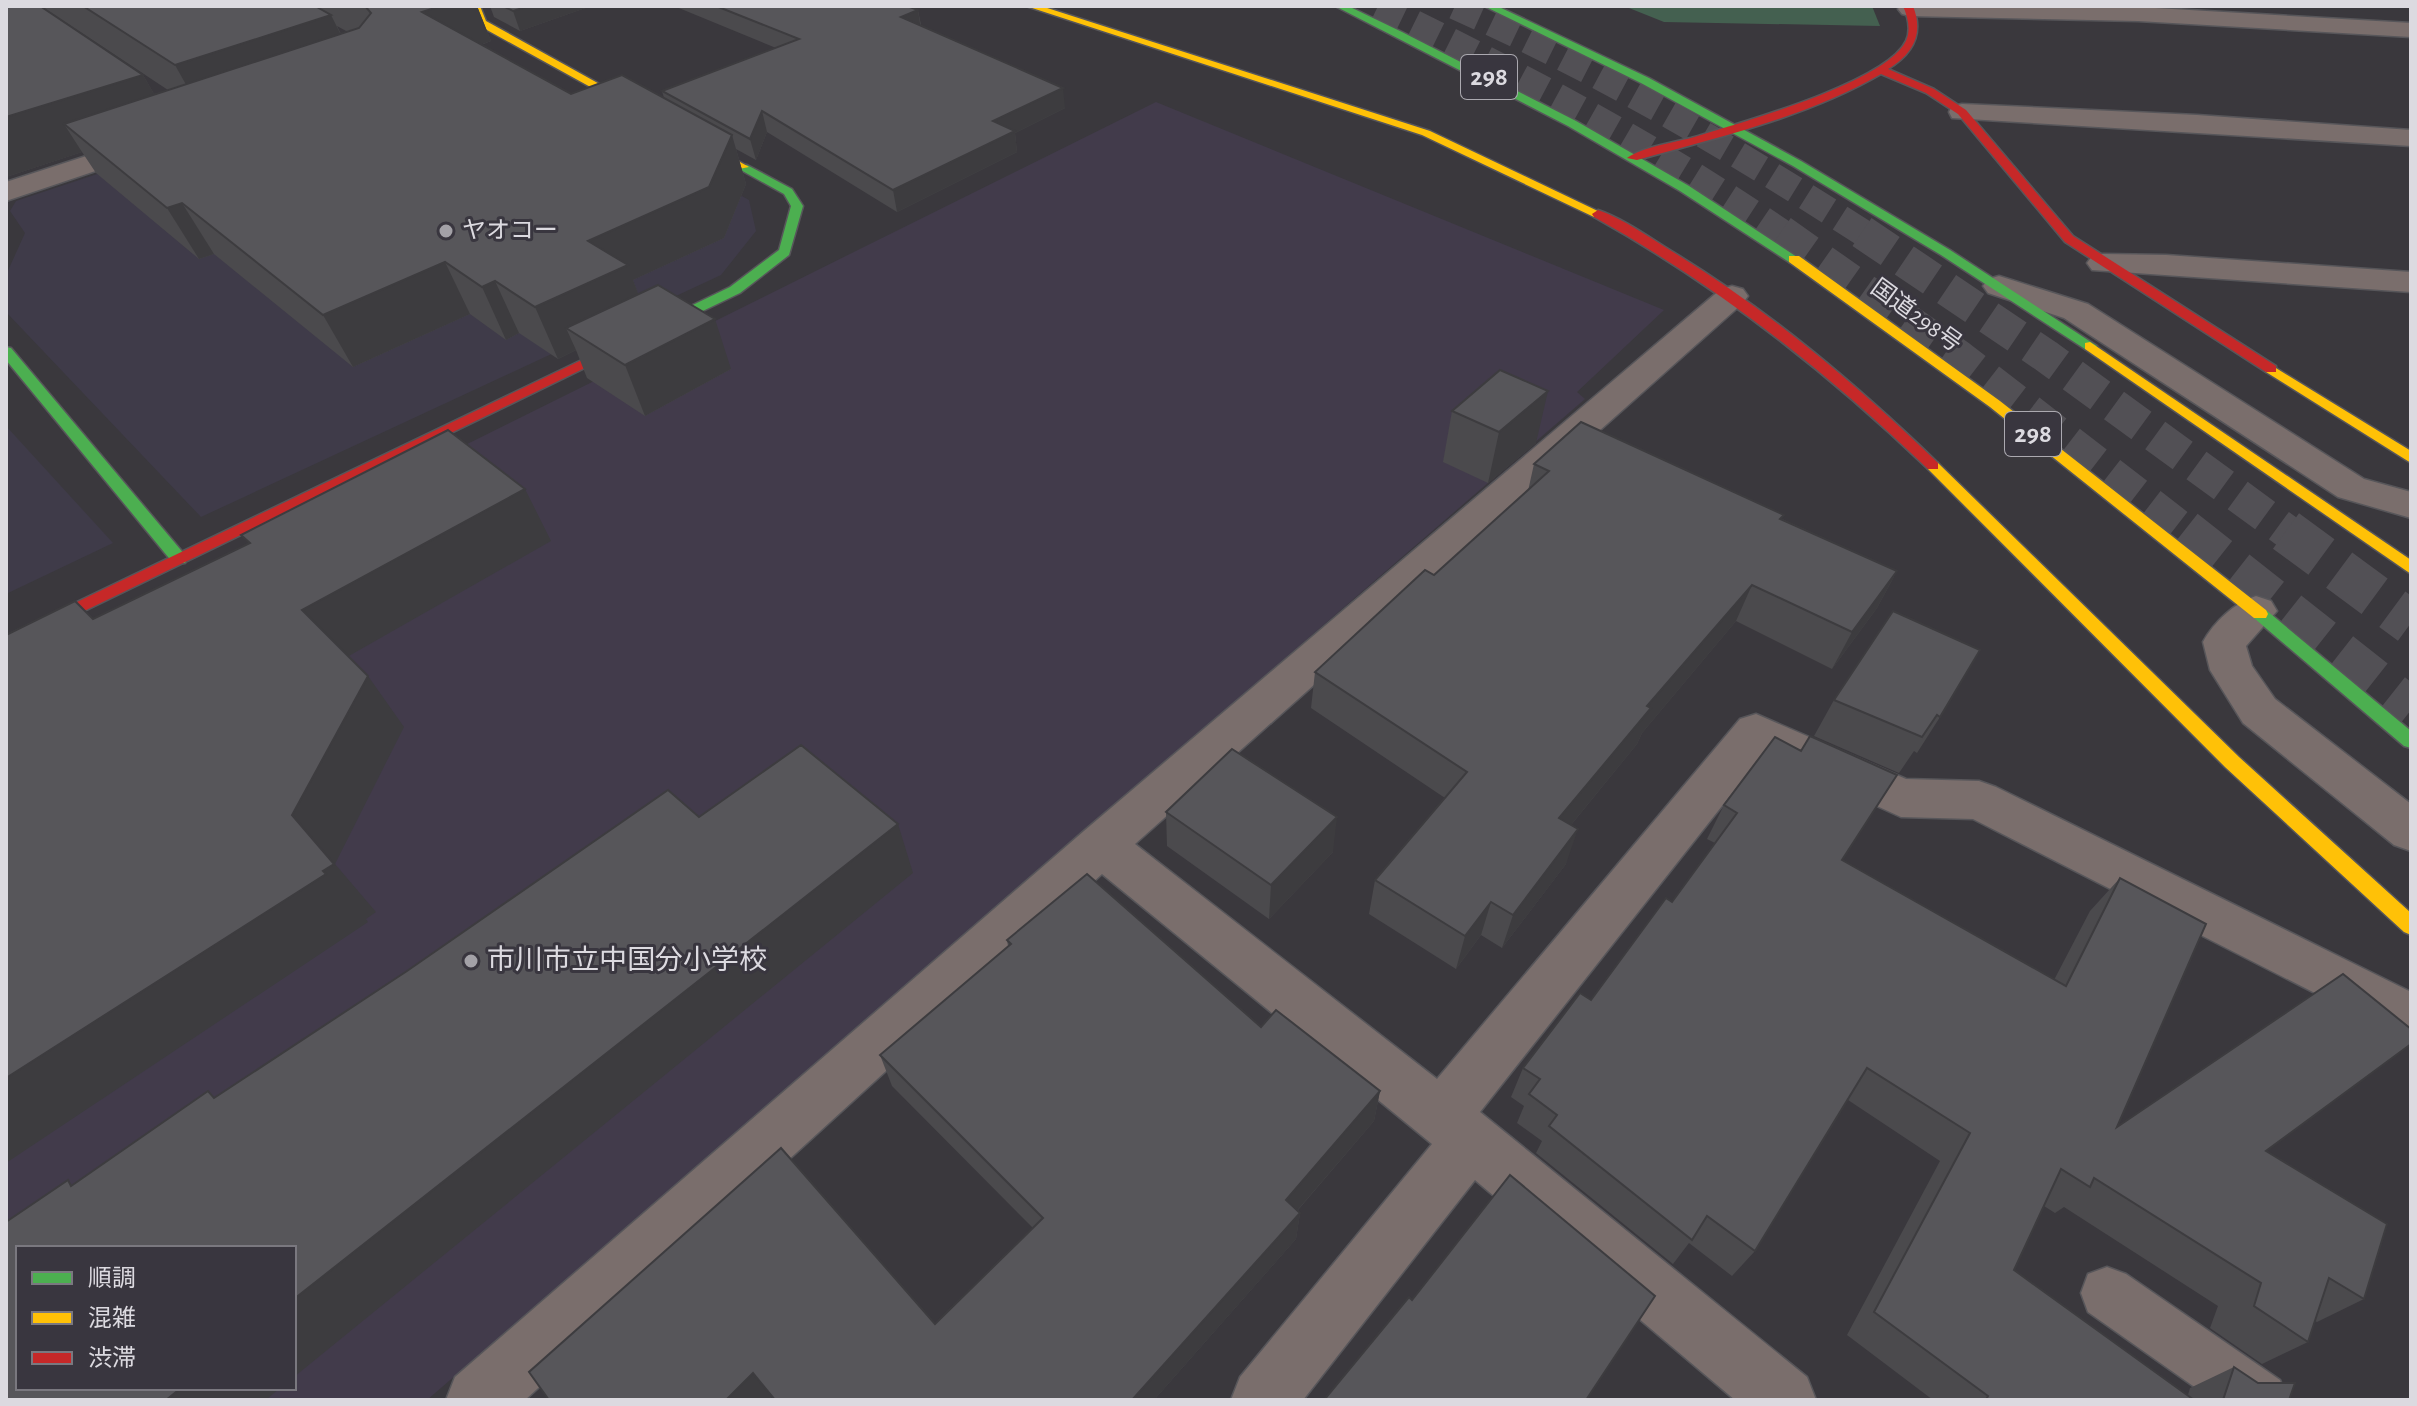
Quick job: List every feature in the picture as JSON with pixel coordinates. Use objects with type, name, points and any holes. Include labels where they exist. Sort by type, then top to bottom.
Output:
[{"type":"main road","points":[[6,643],[735,290],[785,252],[797,206],[788,192],[482,23],[475,6]]},
{"type":"main road","points":[[1031,6],[1426,133],[1545,187],[1622,227],[1732,296],[1800,345],[1887,421],[2232,762],[2411,926]]},
{"type":"main road","name":"国道298号","points":[[1340,6],[1494,79],[1633,158],[1851,298],[2034,434],[2256,611],[2411,741]]},
{"type":"main road","name":"298","points":[[1489,6],[1588,52],[1730,126],[1919,235],[2169,397],[2411,568]]},
{"type":"main road","points":[[1633,158],[1806,102],[1883,71],[1905,53],[1913,39],[1915,22],[1909,7]]},
{"type":"main road","points":[[1883,71],[1924,88],[1962,112],[2045,218],[2103,263],[2411,458]]},
{"type":"main road","points":[[6,351],[179,559]]},
{"type":"street","points":[[1909,7],[2138,14],[2411,30]]},
{"type":"street","points":[[1962,112],[2197,123],[2411,138]]},
{"type":"street","points":[[6,192],[170,137]]},
{"type":"street","points":[[2103,263],[2166,264],[2411,282]]},
{"type":"street","points":[[1999,286],[2076,311],[2351,488],[2411,505]]},
{"type":"street","points":[[478,1400],[1101,845],[1732,296]]},
{"type":"street","points":[[2256,611],[2224,642],[2232,670],[2259,711],[2411,831]]},
{"type":"street","points":[[1263,1400],[1456,1128],[1756,731],[1901,798],[1979,800],[2411,1018]]},
{"type":"street","points":[[1101,845],[1456,1128],[1784,1400]]},
{"type":"lane","points":[[2107,1293],[2260,1400]]},
{"type":"shaded area","points":[[476,48],[749,200],[756,231],[721,275],[201,517],[6,312],[6,275],[25,233],[10,211],[16,201]]},
{"type":"shaded area","name":"市川市立中国分小学校","points":[[1156,102],[1664,310],[1577,392],[1585,399],[427,1400],[6,1400],[6,673]]},
{"type":"shaded area","points":[[6,426],[113,543],[6,594]]},
{"type":"green space","points":[[1624,6],[1872,6],[1880,26],[1664,22]]},
{"type":"building","points":[[6,6],[40,6],[143,75],[6,117]]},
{"type":"building","points":[[83,6],[315,6],[331,15],[175,65]]},
{"type":"building","points":[[365,6],[441,6],[422,12],[571,94],[622,75],[732,135],[709,187],[588,241],[628,265],[535,307],[495,281],[482,287],[445,262],[323,315],[182,203],[167,208],[64,124],[359,28],[371,13]]},
{"type":"building","points":[[503,6],[529,6],[513,11]]},
{"type":"building","points":[[716,6],[907,6],[918,10],[901,17],[1063,88],[993,121],[1015,131],[893,190],[762,111],[750,139],[662,91],[799,39]]},
{"type":"building","points":[[658,285],[715,319],[625,365],[566,328]]},
{"type":"building","points":[[1500,370],[1548,391],[1499,432],[1452,411]]},
{"type":"building","points":[[1581,422],[1784,515],[1780,519],[1897,571],[1852,632],[1752,585],[1647,706],[1651,708],[1559,818],[1578,829],[1513,915],[1491,902],[1465,936],[1375,880],[1467,772],[1315,672],[1425,570],[1434,575],[1549,471],[1534,464]]},
{"type":"building","points":[[448,430],[525,489],[302,610],[368,676],[292,815],[334,864],[323,871],[326,874],[6,1078],[6,635],[75,601],[93,619],[250,543],[241,535]]},
{"type":"building","points":[[1893,611],[1980,650],[1940,717],[1937,715],[1922,737],[1834,700]]},
{"type":"building","points":[[1810,736],[1897,775],[1842,860],[2066,986],[2120,878],[2206,924],[2117,1127],[2343,974],[2411,1029],[2411,1044],[2266,1151],[2387,1224],[2364,1299],[2329,1278],[2308,1342],[2254,1306],[2261,1283],[2094,1178],[2090,1187],[2061,1169],[2014,1270],[2194,1400],[1986,1400],[1988,1396],[1874,1312],[1970,1133],[1867,1068],[1755,1251],[1707,1216],[1692,1240],[1549,1126],[1557,1115],[1529,1094],[1540,1079],[1523,1068],[1580,993],[1591,1000],[1666,898],[1672,902],[1737,813],[1724,805],[1775,737],[1801,751]]},
{"type":"building","points":[[801,745],[898,824],[296,1297],[296,1246],[16,1246],[16,1390],[178,1390],[166,1400],[6,1400],[6,1222],[68,1180],[71,1186],[208,1091],[214,1098],[407,971],[668,790],[699,817]]},
{"type":"building","points":[[1232,749],[1337,817],[1271,885],[1166,812]]},
{"type":"building","points":[[1087,874],[1261,1027],[1276,1010],[1380,1091],[1286,1200],[1300,1213],[1132,1400],[775,1400],[753,1373],[726,1400],[549,1400],[529,1372],[781,1148],[935,1324],[1043,1218],[880,1055],[1011,944],[1007,940]]},
{"type":"building","points":[[1510,1175],[1655,1296],[1586,1400],[1324,1400],[1409,1297],[1412,1300]]},
{"type":"building","points":[[2234,1367],[2258,1383],[2295,1383],[2289,1400],[2223,1400]]},
{"type":"tunnel","points":[[1378,6],[1585,112],[1686,171],[1782,233]]},
{"type":"tunnel","points":[[1455,6],[1561,57],[1664,112],[1865,234]]},
{"type":"tunnel","points":[[1782,233],[1959,357],[2187,533]]},
{"type":"tunnel","points":[[1865,234],[2046,356],[2289,533]]},
{"type":"tunnel","points":[[2184,531],[2411,710]]},
{"type":"tunnel","points":[[2286,531],[2411,623]]},
{"type":"traffic: fast","points":[[1340,6],[1572,124],[1740,223],[1794,259]]},
{"type":"traffic: fast","points":[[1489,6],[1645,80],[1797,163],[1945,252],[2090,346]]},
{"type":"traffic: fast","points":[[588,361],[735,290],[785,252],[797,206],[788,192],[743,167]]},
{"type":"traffic: fast","points":[[6,351],[179,559]]},
{"type":"traffic: fast","points":[[2260,614],[2411,741]]},
{"type":"traffic: slow","points":[[475,6],[482,23],[743,167]]},
{"type":"traffic: slow","points":[[1031,6],[1426,133],[1598,214]]},
{"type":"traffic: slow","points":[[1794,259],[1995,404],[2260,614]]},
{"type":"traffic: slow","points":[[2090,346],[2411,568]]},
{"type":"traffic: slow","points":[[2271,369],[2411,458]]},
{"type":"traffic: slow","points":[[1933,466],[2232,762],[2411,926]]},
{"type":"traffic: jam","points":[[1633,158],[1781,113],[1861,81],[1890,64],[1908,47],[1914,26],[1908,6]]},
{"type":"traffic: jam","points":[[1883,71],[1930,91],[1962,112],[2069,239],[2271,369]]},
{"type":"traffic: jam","points":[[1598,214],[1689,267],[1775,328],[1856,394],[1933,466]]},
{"type":"traffic: jam","points":[[6,643],[588,361]]},
{"type":"place","name":"ヤオコー","points":[[446,231]]},
{"type":"place","name":"市川市立中国分小学校","points":[[471,961]]}]
